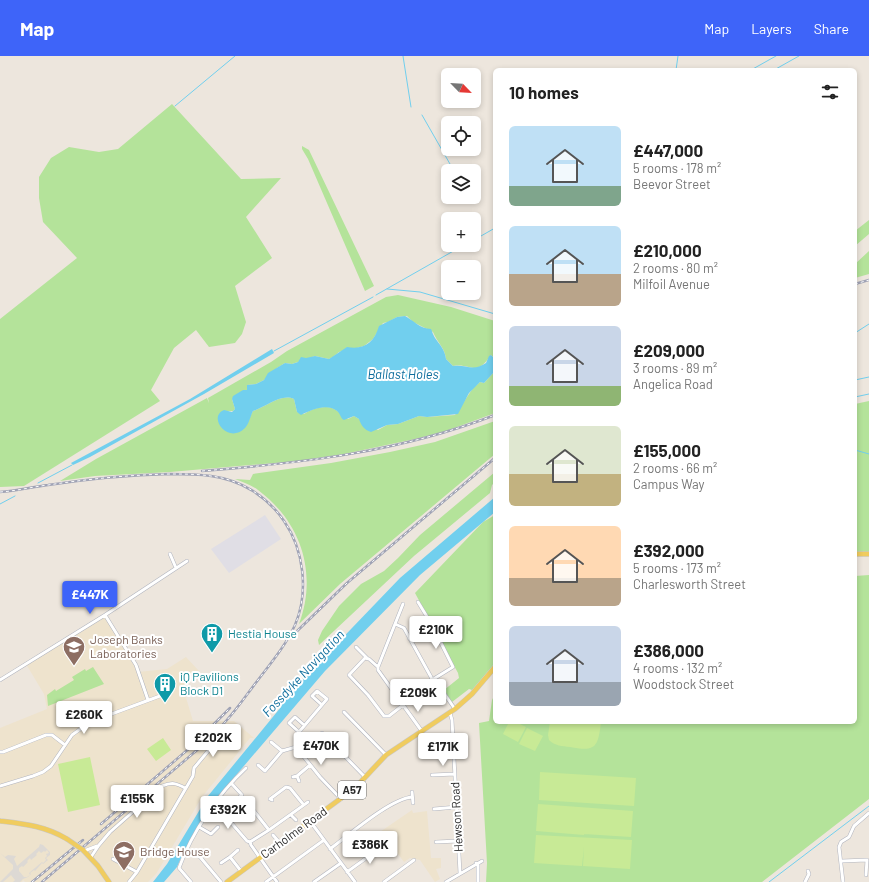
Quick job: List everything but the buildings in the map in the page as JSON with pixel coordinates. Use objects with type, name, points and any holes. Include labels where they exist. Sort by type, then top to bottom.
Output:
[{"type":"main road","points":[[857,554],[869,554]]},
{"type":"main road","name":"Carholme Road","points":[[227,882],[355,788],[386,755],[421,730],[450,713],[472,694],[493,669]]},
{"type":"main road","points":[[1,821],[24,823],[43,828],[67,839],[84,850],[91,857],[109,882]]},
{"type":"street","points":[[170,554],[176,568]]},
{"type":"street","points":[[0,680],[105,615],[187,561]]},
{"type":"street","points":[[367,658],[365,658],[349,675],[368,695],[384,716],[389,716],[432,680],[451,668],[453,665],[418,602]]},
{"type":"street","points":[[378,667],[403,604]]},
{"type":"street","points":[[105,615],[136,665],[148,700]]},
{"type":"street","points":[[395,624],[404,628],[432,680]]},
{"type":"street","points":[[409,638],[432,625]]},
{"type":"street","points":[[356,647],[378,667],[378,670],[421,730]]},
{"type":"street","points":[[322,705],[312,696],[317,691],[327,699],[322,705],[304,725],[299,732],[296,740],[296,747],[341,799]]},
{"type":"street","points":[[443,692],[455,709]]},
{"type":"street","points":[[0,786],[43,772],[51,766],[72,736],[90,722],[168,693]]},
{"type":"street","points":[[344,712],[386,755]]},
{"type":"street","name":"Hewson Road","points":[[450,713],[452,720],[460,873]]},
{"type":"street","points":[[299,732],[289,723],[295,717],[304,725]]},
{"type":"street","points":[[129,882],[137,872],[193,776],[194,768],[228,727],[234,730],[237,727]]},
{"type":"street","points":[[322,733],[365,777]]},
{"type":"street","points":[[0,752],[46,735],[52,736],[65,745]]},
{"type":"street","points":[[271,742],[282,751]]},
{"type":"street","points":[[265,770],[282,751],[296,747]]},
{"type":"street","points":[[258,765],[270,774]]},
{"type":"street","points":[[299,781],[295,777],[310,765]]},
{"type":"street","points":[[191,882],[179,868],[186,850],[199,827],[215,804],[246,768]]},
{"type":"street","points":[[432,775],[455,774]]},
{"type":"street","points":[[91,857],[110,832],[162,786],[176,783],[185,788]]},
{"type":"street","points":[[232,784],[242,795],[235,801]]},
{"type":"street","points":[[272,800],[270,799],[286,787],[290,788],[303,806]]},
{"type":"street","points":[[412,792],[413,803]]},
{"type":"street","points":[[330,848],[389,807],[405,798],[412,797]]},
{"type":"street","points":[[250,842],[308,802]]},
{"type":"street","points":[[215,804],[247,841],[250,842],[277,882]]},
{"type":"street","points":[[434,808],[457,807]]},
{"type":"street","points":[[254,812],[269,830]]},
{"type":"street","points":[[843,882],[842,861],[839,847],[841,842],[849,837],[854,826],[869,813]]},
{"type":"street","points":[[291,815],[296,820]]},
{"type":"street","points":[[310,821],[355,882]]},
{"type":"street","points":[[199,827],[211,834]]},
{"type":"street","points":[[207,838],[218,827]]},
{"type":"street","points":[[273,835],[280,843]]},
{"type":"street","points":[[266,882],[324,840]]},
{"type":"street","points":[[436,842],[458,841]]},
{"type":"street","points":[[84,850],[99,845]]},
{"type":"street","points":[[347,872],[384,846]]},
{"type":"street","points":[[186,850],[200,858],[220,882]]},
{"type":"street","points":[[221,863],[238,850]]},
{"type":"street","points":[[230,856],[241,871]]},
{"type":"street","points":[[866,875],[867,860],[869,856]]},
{"type":"street","points":[[113,859],[137,872]]},
{"type":"street","points":[[384,882],[414,860]]},
{"type":"street","points":[[842,861],[867,860]]},
{"type":"street","points":[[446,882],[476,863],[482,861]]},
{"type":"street","points":[[314,882],[341,863]]},
{"type":"street","points":[[476,863],[478,865],[478,882]]},
{"type":"street","points":[[805,882],[809,874],[808,871]]},
{"type":"shaded area","points":[[265,515],[281,539],[229,573],[211,549]]},
{"type":"shaded area","points":[[105,615],[136,665],[138,672],[167,669],[186,657],[199,671],[187,679],[184,691],[193,721],[234,721],[254,738],[250,738],[202,797],[156,874],[148,882],[25,882],[23,880],[22,882],[0,882],[0,728],[47,709],[44,694],[26,664]]},
{"type":"shaded area","points":[[412,810],[413,813],[427,811],[431,858],[441,858],[441,868],[436,869],[440,879],[435,882],[420,860],[410,858],[404,862],[398,854],[384,843],[377,834]]},
{"type":"shaded area","points":[[40,844],[43,845],[50,852],[50,855],[46,858],[48,860],[43,864],[42,863],[35,871],[34,870],[30,873],[31,874],[30,875],[28,877],[20,882],[13,882],[15,880],[11,875],[3,882],[0,882],[13,869],[13,865],[0,853],[5,857],[8,855],[16,856],[14,859],[17,866],[39,847]],"holes":[[[47,850],[49,853],[46,854],[46,860],[29,873],[30,875],[24,877],[19,871],[19,868],[22,866],[23,867],[28,862],[27,861],[30,858],[31,860],[39,851],[41,853]]]},
{"type":"green space","points":[[172,104],[241,179],[281,178],[246,217],[272,258],[235,286],[246,322],[242,334],[235,343],[209,347],[196,330],[174,348],[151,390],[160,401],[24,486],[0,487],[0,319],[77,258],[43,222],[39,198],[39,177],[51,158],[69,147],[99,152],[118,149]]},
{"type":"green space","points":[[302,146],[309,150],[374,286],[365,291],[308,159],[302,149]]},
{"type":"green space","points":[[869,220],[869,234],[857,244],[857,229]]},
{"type":"green space","points":[[869,251],[869,274],[857,277],[857,262]]},
{"type":"green space","points":[[398,295],[451,307],[493,320],[493,357],[491,355],[486,362],[477,368],[453,366],[446,359],[444,352],[433,332],[413,322],[407,316],[397,317],[383,323],[373,339],[364,346],[350,348],[339,352],[329,359],[315,356],[292,364],[285,363],[264,380],[256,384],[247,385],[247,390],[232,399],[235,409],[233,411],[228,411],[235,433],[247,425],[253,411],[284,398],[294,399],[297,412],[304,414],[318,408],[329,407],[336,410],[348,419],[354,416],[378,430],[387,425],[398,424],[419,416],[427,417],[455,415],[473,388],[480,382],[484,383],[493,373],[493,414],[446,431],[344,454],[298,461],[170,472],[95,476],[60,481],[96,459],[207,398],[209,403],[208,398],[271,362],[287,351],[386,297]]},
{"type":"green space","points":[[869,401],[869,553],[857,554],[857,404]]},
{"type":"green space","points":[[493,422],[493,456],[340,584],[299,624],[307,586],[306,568],[302,550],[295,533],[285,517],[273,503],[256,488],[235,479],[250,480],[253,474],[331,463],[435,442]]},
{"type":"green space","points":[[493,474],[493,484],[490,493],[414,556],[319,645],[318,640],[322,631],[339,606],[361,584],[384,571],[420,535]]},
{"type":"green space","points":[[493,516],[493,665],[472,690],[469,689],[452,702],[444,690],[459,678],[458,673],[415,593],[483,522]]},
{"type":"green space","points":[[869,575],[869,799],[762,882],[486,882],[487,863],[479,723],[489,721],[493,698],[493,724],[857,724],[857,576]]},
{"type":"green space","points":[[93,667],[104,684],[48,706],[47,695],[55,689],[56,691],[74,680],[72,677],[85,669],[86,671]]},
{"type":"green space","points":[[508,724],[520,724],[526,727],[518,742],[503,734]]},
{"type":"green space","points":[[550,724],[601,724],[597,742],[590,748],[585,749],[556,745],[549,740],[548,735]]},
{"type":"green space","points":[[527,728],[543,736],[535,751],[519,744]]},
{"type":"green space","points":[[163,738],[171,750],[156,761],[147,749]]},
{"type":"green space","points":[[90,757],[100,805],[68,812],[58,764]]},
{"type":"green space","points":[[540,772],[636,778],[634,806],[539,800]]},
{"type":"green space","points":[[538,804],[633,811],[631,837],[536,831]]},
{"type":"green space","points":[[536,835],[632,840],[630,869],[583,866],[584,847],[582,866],[534,863]]},
{"type":"water","name":"Ballast Holes","points":[[405,316],[420,326],[431,329],[434,337],[443,350],[446,359],[453,366],[477,367],[486,363],[489,356],[491,355],[493,357],[493,373],[484,383],[480,382],[469,393],[458,414],[427,417],[419,416],[398,424],[387,425],[371,432],[365,429],[359,419],[354,416],[344,420],[337,411],[333,409],[324,407],[301,415],[297,412],[294,399],[284,398],[253,411],[245,428],[239,432],[226,432],[222,428],[218,418],[219,413],[224,410],[232,412],[235,409],[232,399],[233,396],[243,390],[247,390],[247,385],[256,384],[264,380],[268,373],[285,363],[292,364],[298,362],[301,357],[306,358],[315,356],[329,359],[347,347],[353,348],[368,344],[374,337],[379,326],[397,317]]},
{"type":"water","points":[[272,349],[274,353],[204,394],[90,457],[73,465],[71,463],[190,399]]},
{"type":"water","points":[[493,499],[493,514],[420,575],[325,671],[220,794],[184,851],[177,867],[164,882],[153,882],[167,864],[208,796],[281,707],[279,704],[400,578]]},
{"type":"waterway","points":[[175,106],[235,56]]},
{"type":"waterway","points":[[403,56],[411,107]]},
{"type":"waterway","points":[[676,68],[678,56]]},
{"type":"waterway","points":[[755,68],[776,56]]},
{"type":"waterway","points":[[778,68],[799,56]]},
{"type":"waterway","points":[[422,115],[450,164]]},
{"type":"waterway","points":[[481,236],[493,229]]},
{"type":"waterway","points":[[376,295],[452,252]]},
{"type":"waterway","points":[[387,289],[420,292],[493,313]]},
{"type":"waterway","points":[[274,351],[373,297]]},
{"type":"waterway","points":[[857,332],[869,324]]},
{"type":"waterway","points":[[857,380],[869,377]]},
{"type":"waterway","points":[[857,397],[869,394]]},
{"type":"waterway","points":[[857,451],[869,454]]},
{"type":"waterway","points":[[38,483],[72,465]]},
{"type":"waterway","points":[[0,504],[15,496]]},
{"type":"waterway","points":[[769,882],[869,806]]},
{"type":"railway","points":[[857,283],[869,280]]},
{"type":"railway","points":[[202,471],[314,460],[387,447],[459,428],[493,416]]},
{"type":"railway","points":[[293,635],[347,583],[493,460]]},
{"type":"railway","points":[[0,492],[78,481],[138,475],[190,474],[222,478],[243,485],[270,504],[277,512],[291,532],[300,558],[302,572],[302,599],[295,625],[278,654],[230,716],[203,745],[42,882]]},
{"type":"railway","points":[[101,824],[192,746],[230,708]]},
{"type":"railway","points":[[32,882],[83,840]]},
{"type":"place","name":"Hestia House","points":[[212,654]]},
{"type":"place","name":"Joseph Banks Laboratories","points":[[74,666]]},
{"type":"place","name":"iQ Pavilions Block D1","points":[[165,704]]},
{"type":"place","name":"Bridge House","points":[[124,872]]},
{"type":"water label","name":"Fossdyke Navigation","points":[[303,673]]}]
